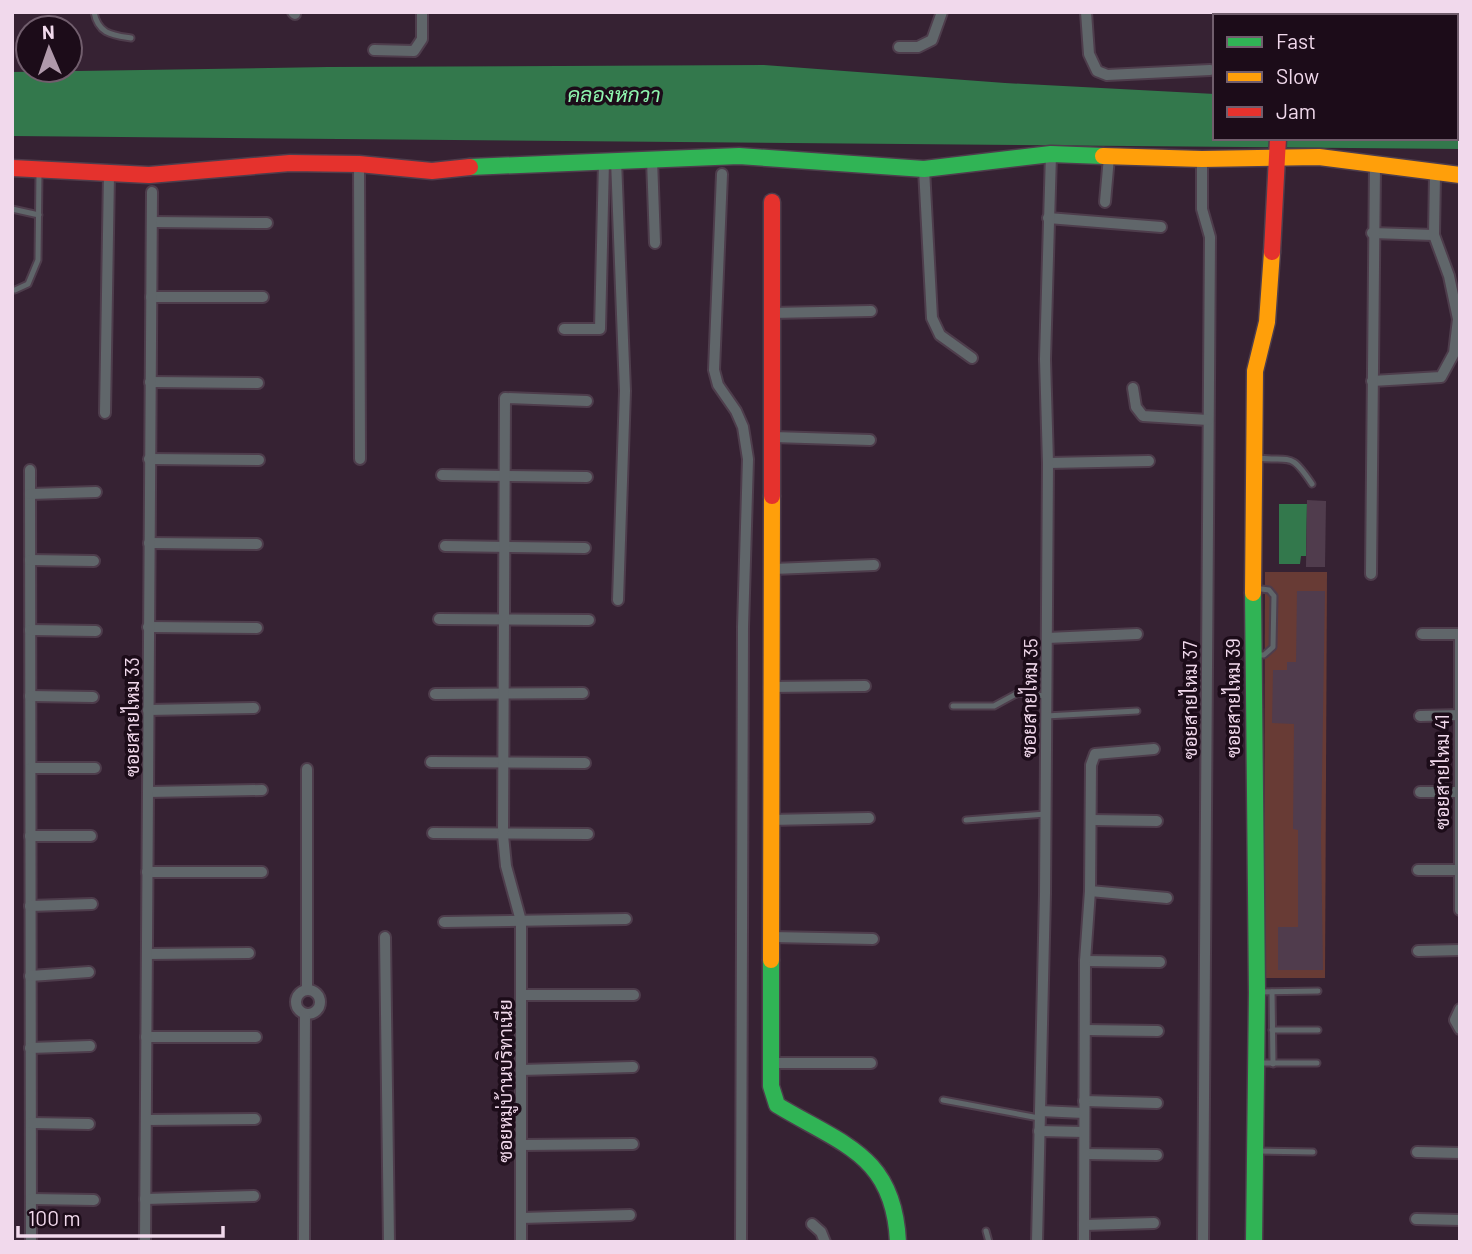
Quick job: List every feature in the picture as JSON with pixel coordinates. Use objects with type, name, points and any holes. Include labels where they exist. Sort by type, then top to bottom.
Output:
[{"type":"street","points":[[374,50],[414,51],[422,39],[422,12]]},
{"type":"street","points":[[899,47],[918,47],[932,40],[942,12]]},
{"type":"street","points":[[1086,12],[1089,54],[1097,71],[1107,75],[1210,70]]},
{"type":"street","points":[[12,167],[149,175],[268,163],[359,164],[432,171],[739,156],[865,167],[924,169],[1051,154],[1202,159],[1279,148],[1319,158],[1460,175]]},
{"type":"street","name":"ซอยสายไหม 39","points":[[1254,1242],[1255,1063],[1264,992],[1252,655],[1255,371],[1267,322],[1279,148]]},
{"type":"street","name":"ซอยสายไหม 35","points":[[1037,1242],[1046,814],[1048,463],[1045,359],[1051,154]]},
{"type":"street","points":[[1105,202],[1109,157]]},
{"type":"street","points":[[652,159],[654,243]]},
{"type":"street","name":"ซอยสายไหม 37","points":[[1202,159],[1202,209],[1210,237],[1203,1242]]},
{"type":"street","points":[[564,329],[600,329],[610,161]]},
{"type":"street","points":[[610,161],[625,391],[618,600]]},
{"type":"street","points":[[359,164],[360,459]]},
{"type":"street","points":[[1371,574],[1372,233],[1375,165]]},
{"type":"street","points":[[924,169],[932,318],[940,335],[972,358]]},
{"type":"street","points":[[104,414],[109,174]]},
{"type":"street","points":[[722,174],[714,370],[718,386],[736,411],[743,427],[748,460],[743,627],[741,1242]]},
{"type":"street","points":[[1372,381],[1441,377],[1455,361],[1458,319],[1454,278],[1434,235],[1436,174]]},
{"type":"street","name":"ซอยสายไหม 33","points":[[145,1242],[152,192]]},
{"type":"street","points":[[772,202],[773,569],[769,687],[771,1086],[777,1105],[869,1160],[881,1173],[895,1202],[898,1242]]},
{"type":"street","points":[[1048,218],[1161,227]]},
{"type":"street","points":[[152,222],[267,223]]},
{"type":"street","points":[[1372,233],[1434,235]]},
{"type":"street","points":[[151,297],[263,297]]},
{"type":"street","points":[[771,313],[871,312]]},
{"type":"street","points":[[150,382],[258,383]]},
{"type":"street","points":[[1133,388],[1136,407],[1143,416],[1208,420]]},
{"type":"street","name":"ซอยหมู่บ้านบริทาเนีย","points":[[521,1242],[521,921],[506,866],[503,833],[507,476],[505,398],[587,401]]},
{"type":"street","points":[[773,437],[870,440]]},
{"type":"street","points":[[149,459],[259,460]]},
{"type":"street","points":[[1048,463],[1149,461]]},
{"type":"street","points":[[30,470],[31,1242]]},
{"type":"street","points":[[443,475],[587,477]]},
{"type":"street","points":[[30,494],[96,492]]},
{"type":"street","points":[[149,544],[257,544]]},
{"type":"street","points":[[444,547],[585,548]]},
{"type":"street","points":[[30,560],[94,561]]},
{"type":"street","points":[[773,569],[874,565]]},
{"type":"street","points":[[439,619],[589,620]]},
{"type":"street","points":[[148,627],[257,628]]},
{"type":"street","points":[[30,630],[96,631]]},
{"type":"street","points":[[1047,638],[1137,634]]},
{"type":"street","points":[[1422,634],[1460,634]]},
{"type":"street","name":"ซอยสายไหม 41","points":[[1460,634],[1460,910]]},
{"type":"street","points":[[769,687],[865,686]]},
{"type":"street","points":[[435,694],[583,693]]},
{"type":"street","points":[[30,696],[93,697]]},
{"type":"street","points":[[148,710],[254,708]]},
{"type":"street","points":[[1420,716],[1459,715]]},
{"type":"street","points":[[1084,1242],[1085,961],[1090,891],[1091,765],[1095,754],[1154,749]]},
{"type":"street","points":[[431,762],[586,763]]},
{"type":"street","points":[[31,768],[95,768]]},
{"type":"street","points":[[307,769],[307,990]]},
{"type":"street","points":[[148,792],[262,790]]},
{"type":"street","points":[[1420,792],[1459,792]]},
{"type":"street","points":[[769,820],[869,818]]},
{"type":"street","points":[[1091,820],[1157,821]]},
{"type":"street","points":[[433,833],[587,834]]},
{"type":"street","points":[[30,836],[91,836]]},
{"type":"street","points":[[1418,870],[1459,870]]},
{"type":"street","points":[[147,872],[262,872]]},
{"type":"street","points":[[1090,891],[1167,898]]},
{"type":"street","points":[[30,906],[92,904]]},
{"type":"street","points":[[444,922],[626,919]]},
{"type":"street","points":[[385,937],[389,1242]]},
{"type":"street","points":[[771,937],[873,939]]},
{"type":"street","points":[[1418,951],[1460,950]]},
{"type":"street","points":[[147,954],[249,953]]},
{"type":"street","points":[[1085,961],[1160,962]]},
{"type":"street","points":[[30,975],[89,972]]},
{"type":"street","points":[[304,1242],[305,1014],[296,1004],[298,995],[307,990]]},
{"type":"street","points":[[305,1014],[314,1013],[320,1006],[319,996],[307,990]]},
{"type":"street","points":[[521,995],[634,995]]},
{"type":"street","points":[[1460,1003],[1455,1020],[1460,1029]]},
{"type":"street","points":[[1085,1030],[1158,1031]]},
{"type":"street","points":[[146,1037],[256,1037]]},
{"type":"street","points":[[30,1048],[90,1046]]},
{"type":"street","points":[[769,1063],[871,1063]]},
{"type":"street","points":[[521,1070],[633,1068]]},
{"type":"street","points":[[1040,1115],[1084,1107],[1157,1102]]},
{"type":"street","points":[[146,1119],[256,1119]]},
{"type":"street","points":[[31,1123],[89,1124]]},
{"type":"street","points":[[1039,1131],[1084,1132]]},
{"type":"street","points":[[521,1145],[633,1144]]},
{"type":"street","points":[[1417,1152],[1460,1153]]},
{"type":"street","points":[[1085,1154],[1157,1155]]},
{"type":"street","points":[[145,1199],[254,1196]]},
{"type":"street","points":[[31,1199],[94,1200]]},
{"type":"street","points":[[521,1218],[630,1215]]},
{"type":"street","points":[[1416,1219],[1460,1220]]},
{"type":"street","points":[[1084,1225],[1154,1223]]},
{"type":"street","points":[[813,1224],[821,1232],[825,1242]]},
{"type":"lane","points":[[94,12],[96,22],[107,34],[131,38]]},
{"type":"lane","points":[[15,290],[28,284],[38,260],[39,170]]},
{"type":"lane","points":[[12,209],[39,215]]},
{"type":"lane","points":[[1254,457],[1288,458],[1298,463],[1312,484]]},
{"type":"lane","points":[[953,706],[994,706],[1018,693],[1045,696]]},
{"type":"lane","points":[[1046,716],[1136,711]]},
{"type":"lane","points":[[966,820],[1046,814]]},
{"type":"lane","points":[[1273,1064],[1272,1030],[1264,992],[1318,991]]},
{"type":"lane","points":[[1272,1030],[1318,1030]]},
{"type":"lane","points":[[1255,1063],[1317,1063]]},
{"type":"lane","points":[[943,1100],[1040,1115]]},
{"type":"lane","points":[[1255,1151],[1313,1152]]},
{"type":"lane","points":[[986,1231],[989,1242]]},
{"type":"shaded area","points":[[1265,572],[1327,572],[1325,978],[1264,978]]},
{"type":"water","name":"คลองหกวา","points":[[764,65],[1005,83],[1213,94],[1213,140],[1458,140],[1460,100],[1460,149],[12,136],[12,72],[14,84],[84,84],[84,71]]},
{"type":"water","points":[[1279,504],[1307,504],[1306,556],[1301,556],[1300,564],[1279,564]]},
{"type":"building","points":[[1307,500],[1326,501],[1325,567],[1306,567]]},
{"type":"building","points":[[1297,591],[1325,591],[1321,837],[1323,970],[1278,970],[1278,927],[1298,927],[1298,830],[1293,829],[1294,724],[1272,723],[1273,670],[1287,670],[1287,662],[1296,662]]},
{"type":"traffic: fast","points":[[470,167],[739,156],[924,169],[1051,154],[1103,156]]},
{"type":"traffic: fast","points":[[1253,593],[1257,992],[1254,1242]]},
{"type":"traffic: fast","points":[[771,960],[771,1086],[777,1105],[843,1143],[875,1171],[887,1190],[898,1242]]},
{"type":"traffic: slow","points":[[1103,156],[1202,159],[1319,157],[1460,175]]},
{"type":"traffic: slow","points":[[1253,593],[1255,371],[1267,322],[1272,252]]},
{"type":"traffic: slow","points":[[771,960],[772,496]]},
{"type":"traffic: jam","points":[[1272,252],[1278,140]]},
{"type":"traffic: jam","points":[[12,168],[149,175],[290,163],[359,164],[432,171],[470,167]]},
{"type":"traffic: jam","points":[[772,202],[772,496]]}]
